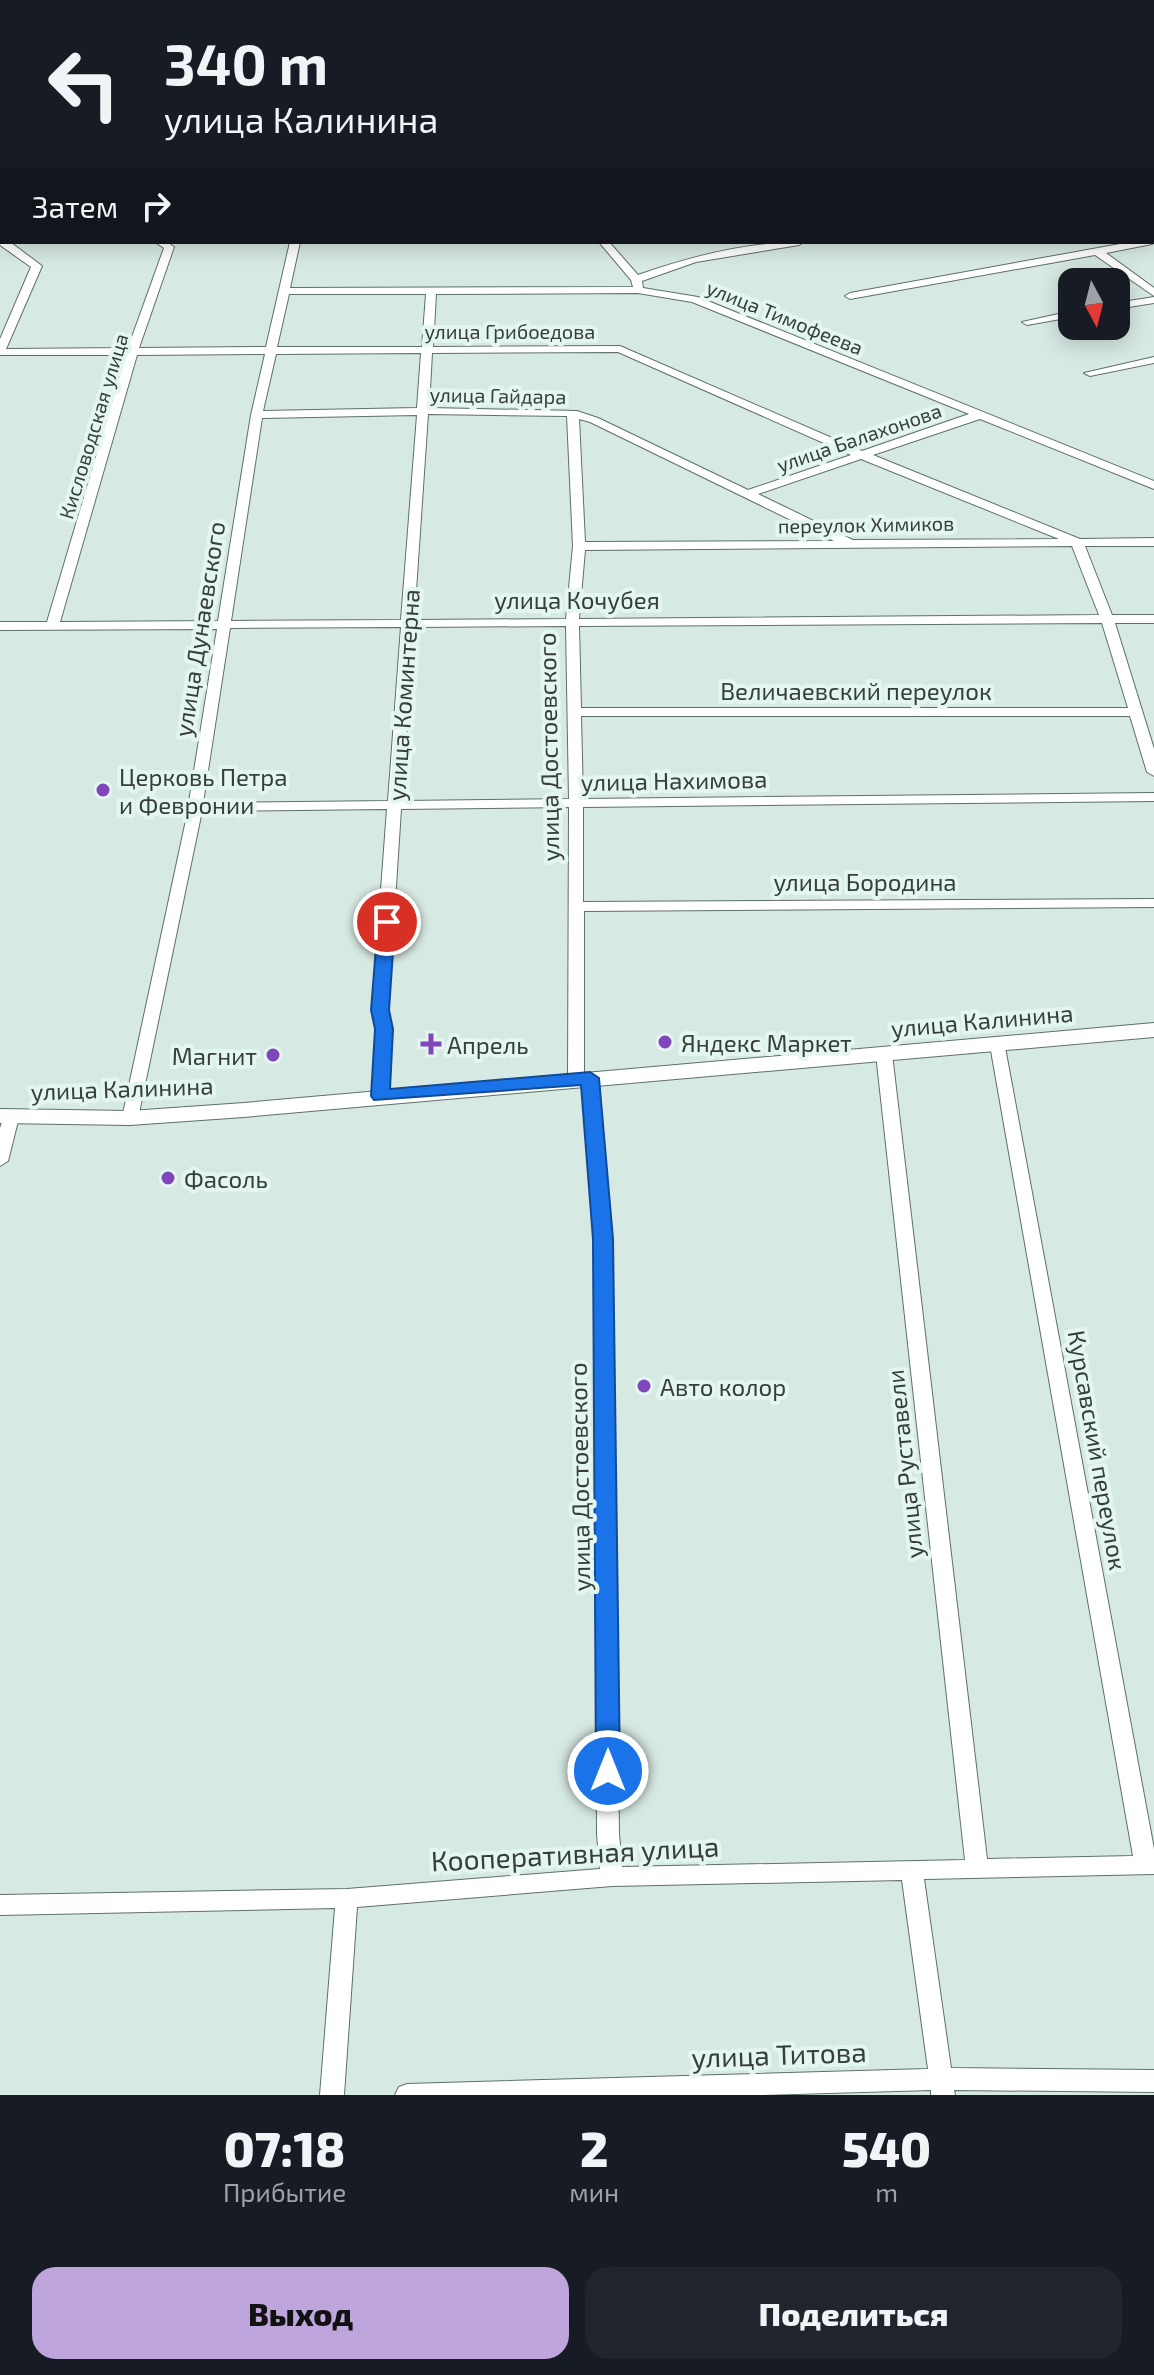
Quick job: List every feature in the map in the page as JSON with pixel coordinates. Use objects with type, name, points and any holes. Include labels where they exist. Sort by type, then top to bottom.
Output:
[{"type":"main road","name":"улица Калинина","points":[[5,1116],[130,1118],[1154,1030]]},
{"type":"street","points":[[0,352],[37,266],[6,244]]},
{"type":"street","name":"Кисловодская улица","points":[[52,626],[132,353],[169,247],[164,244]]},
{"type":"street","name":"улица Дунаевского","points":[[130,1118],[195,807],[257,415],[295,244]]},
{"type":"street","points":[[606,244],[637,285],[694,259],[787,244]]},
{"type":"street","points":[[850,296],[1135,244]]},
{"type":"street","points":[[1097,251],[1154,293]]},
{"type":"street","name":"улица Тимофеева","points":[[285,291],[431,293],[637,285],[694,299],[1154,485]]},
{"type":"street","name":"улица Коминтерна","points":[[381,1096],[384,1029],[380,1010],[431,293]]},
{"type":"street","points":[[1130,304],[1154,300]]},
{"type":"street","points":[[1027,322],[1058,316]]},
{"type":"street","name":"улица Грибоедова","points":[[0,352],[620,349],[862,455],[1077,542]]},
{"type":"street","points":[[1090,373],[1154,360]]},
{"type":"street","name":"улица Гайдара","points":[[257,415],[424,411],[573,413],[750,493],[853,545]]},
{"type":"street","name":"улица Достоевского","points":[[573,413],[579,546],[572,621],[576,712],[576,907],[583,1079],[603,1239],[608,1834],[612,1877]]},
{"type":"street","name":"улица Балахонова","points":[[750,493],[979,415]]},
{"type":"street","points":[[1077,542],[1107,619],[1154,772]]},
{"type":"street","name":"переулок Химиков","points":[[579,546],[1154,542]]},
{"type":"street","name":"улица Кочубея","points":[[0,626],[1154,619]]},
{"type":"street","name":"Величаевский переулок","points":[[576,712],[1136,712]]},
{"type":"street","name":"улица Нахимова","points":[[195,807],[1154,797]]},
{"type":"street","name":"улица Бородина","points":[[576,907],[1154,903]]},
{"type":"street","name":"Курсавский переулок","points":[[998,1045],[1150,1865]]},
{"type":"street","name":"улица Руставели","points":[[884,1054],[977,1867]]},
{"type":"street","points":[[0,1161],[5,1116]]},
{"type":"street","name":"Кооперативная улица","points":[[0,1905],[347,1898],[612,1877],[1150,1865]]},
{"type":"street","points":[[912,1869],[941,2087]]},
{"type":"street","points":[[332,2095],[347,1898]]},
{"type":"street","name":"улица Титова","points":[[407,2095],[1154,2081]]},
{"type":"place","name":"Церковь Петра и Февронии","points":[[103,790]]},
{"type":"place","name":"Яндекс Маркет","points":[[665,1042]]},
{"type":"place","name":"Апрель","points":[[431,1044]]},
{"type":"place","name":"Магнит","points":[[273,1055]]},
{"type":"place","name":"Фасоль","points":[[168,1178]]},
{"type":"place","name":"Авто колор","points":[[644,1386]]},
{"type":"route","points":[[387,922],[380,1010],[384,1029],[381,1096],[590,1078],[603,1239],[608,1771]]}]
